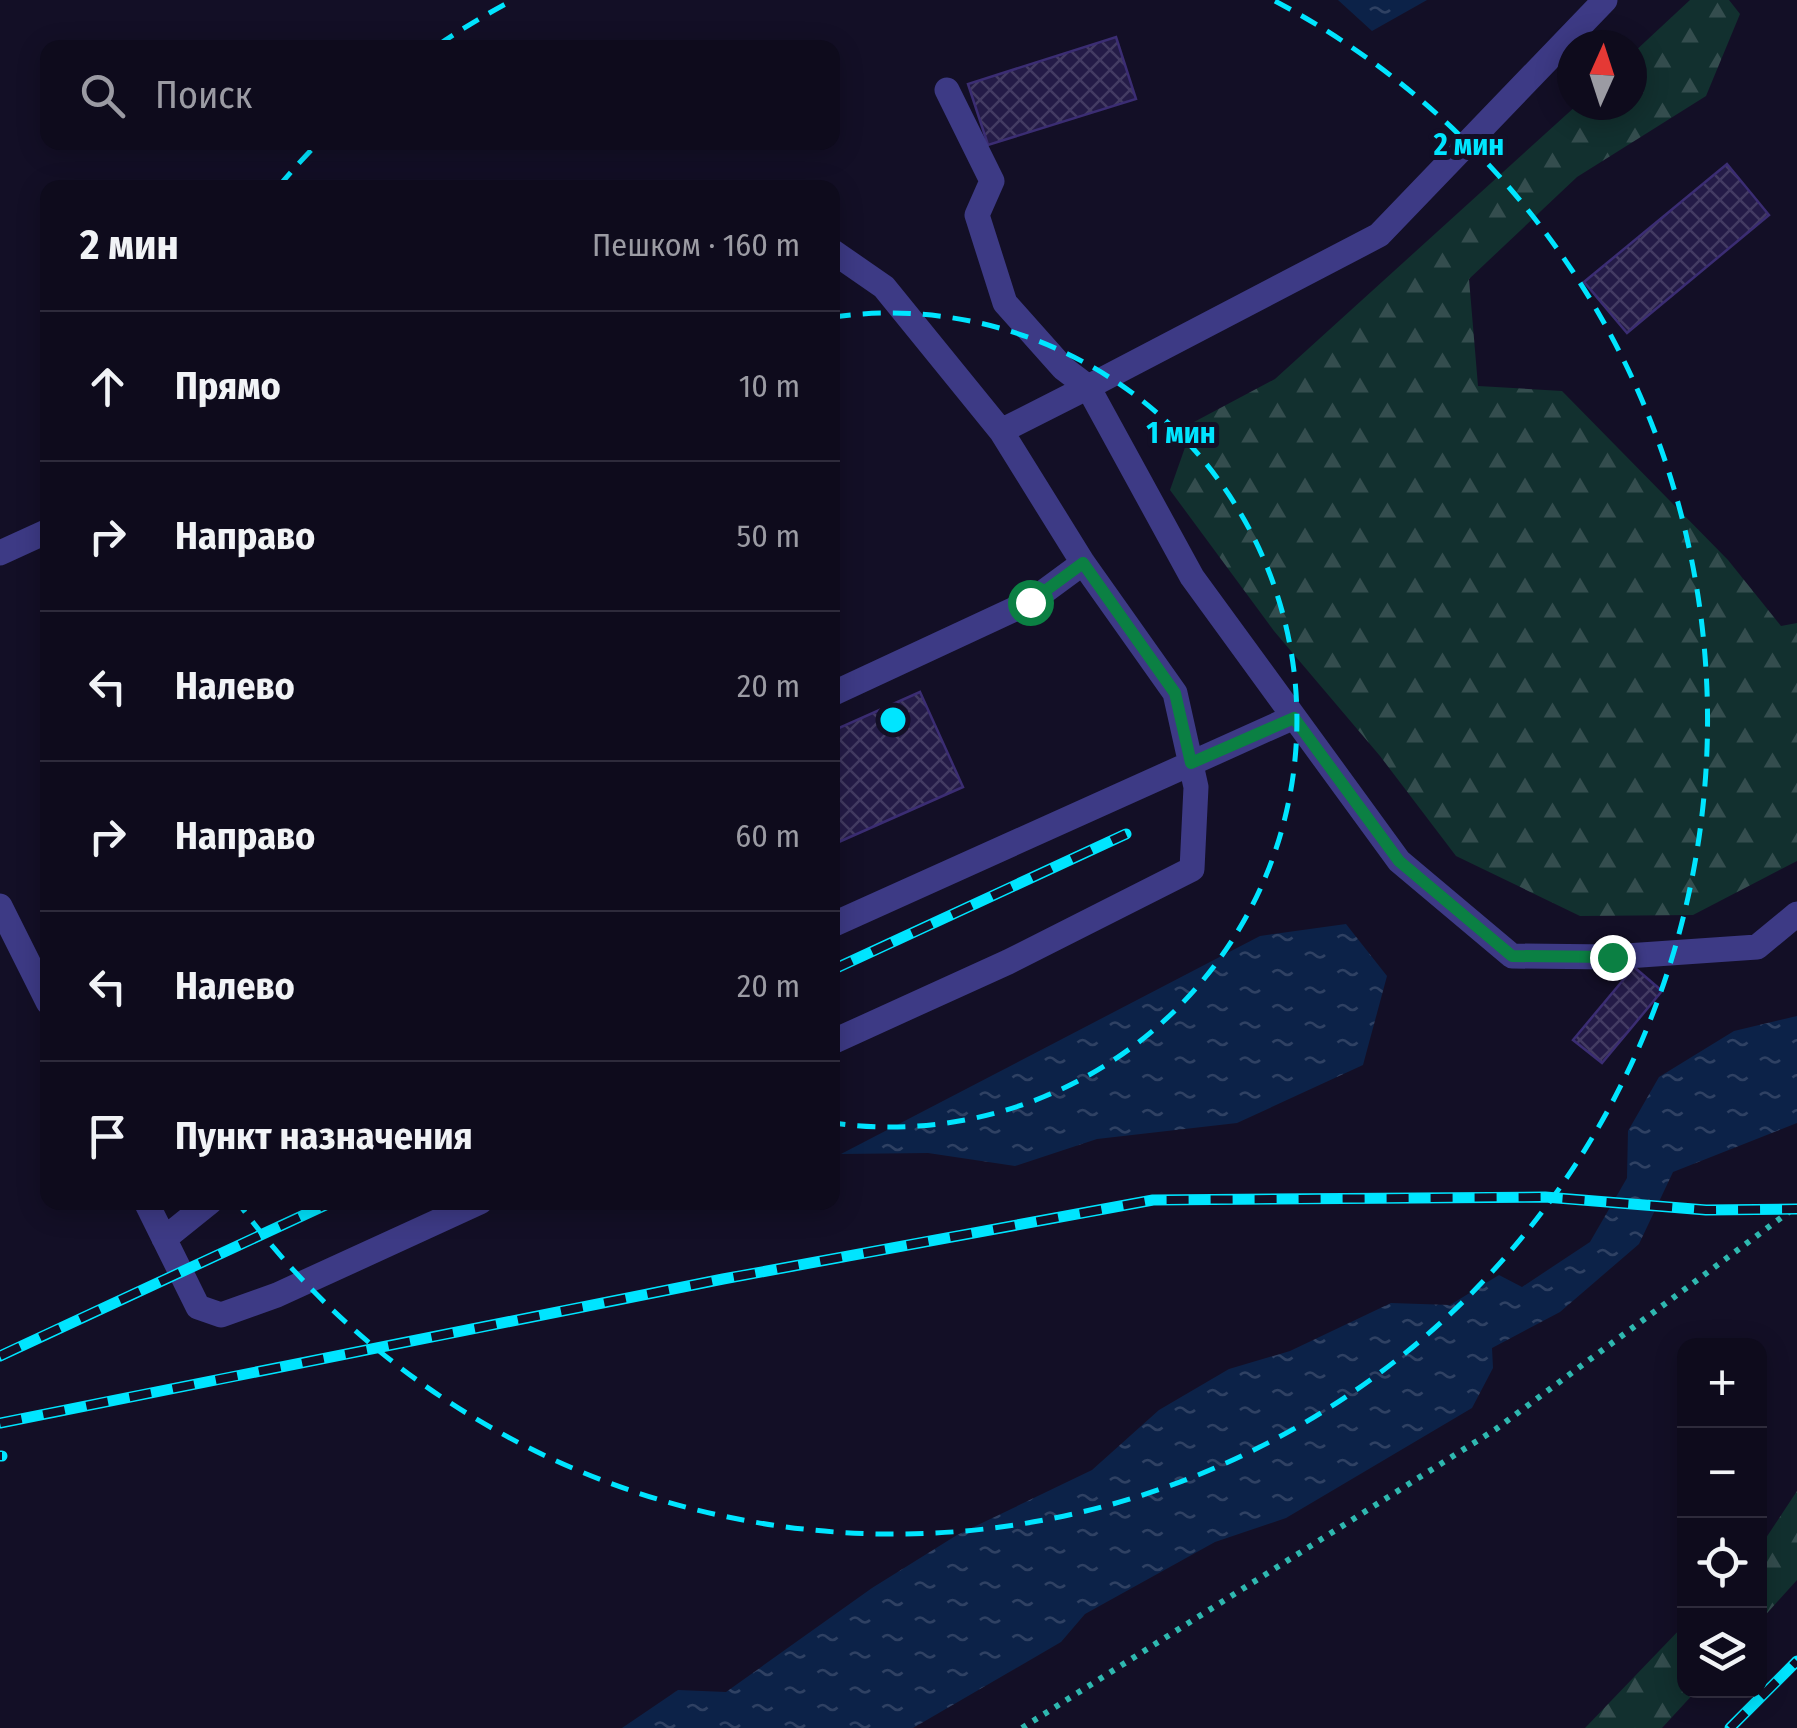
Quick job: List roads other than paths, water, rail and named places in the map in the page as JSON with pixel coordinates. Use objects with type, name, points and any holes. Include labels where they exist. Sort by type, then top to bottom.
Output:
[{"type":"lane","points":[[1001,431],[1378,235],[1605,0]]},
{"type":"lane","points":[[947,90],[992,181],[977,215],[1005,303],[1063,368],[1088,387],[1192,577],[1399,861],[1512,956],[1612,957],[1757,947],[1797,914]]},
{"type":"lane","points":[[840,257],[884,288],[1001,431],[1083,563],[1175,693],[1196,786],[1192,869],[1008,962],[840,1038]]},
{"type":"lane","points":[[0,553],[40,535]]},
{"type":"lane","points":[[840,690],[1030,602],[1083,563]]},
{"type":"lane","points":[[840,921],[1294,718]]},
{"type":"lane","points":[[0,906],[40,986]]},
{"type":"lane","points":[[150,1210],[198,1307],[221,1315],[277,1295],[463,1210]]},
{"type":"lane","points":[[164,1239],[200,1210]]},
{"type":"water","points":[[1338,0],[1427,0],[1372,31]]},
{"type":"water","points":[[1346,924],[1387,976],[1363,1065],[1237,1123],[1097,1139],[1015,1166],[928,1153],[841,1154],[1260,936]]},
{"type":"water","points":[[1797,1016],[1797,1123],[1673,1172],[1639,1244],[1560,1312],[1492,1348],[1493,1368],[1472,1408],[1286,1518],[1215,1542],[1085,1614],[1061,1642],[913,1728],[622,1728],[678,1690],[726,1692],[872,1588],[957,1535],[1092,1470],[1159,1410],[1229,1369],[1290,1351],[1391,1303],[1450,1305],[1499,1275],[1522,1287],[1590,1242],[1627,1178],[1628,1131],[1659,1077],[1734,1031]]},
{"type":"railway","points":[[840,966],[1126,834]]},
{"type":"railway","points":[[0,1423],[723,1279],[1153,1200],[1545,1197],[1706,1210],[1797,1209]]},
{"type":"railway","points":[[0,1356],[315,1210]]},
{"type":"railway","points":[[1730,1728],[1797,1661]]}]
